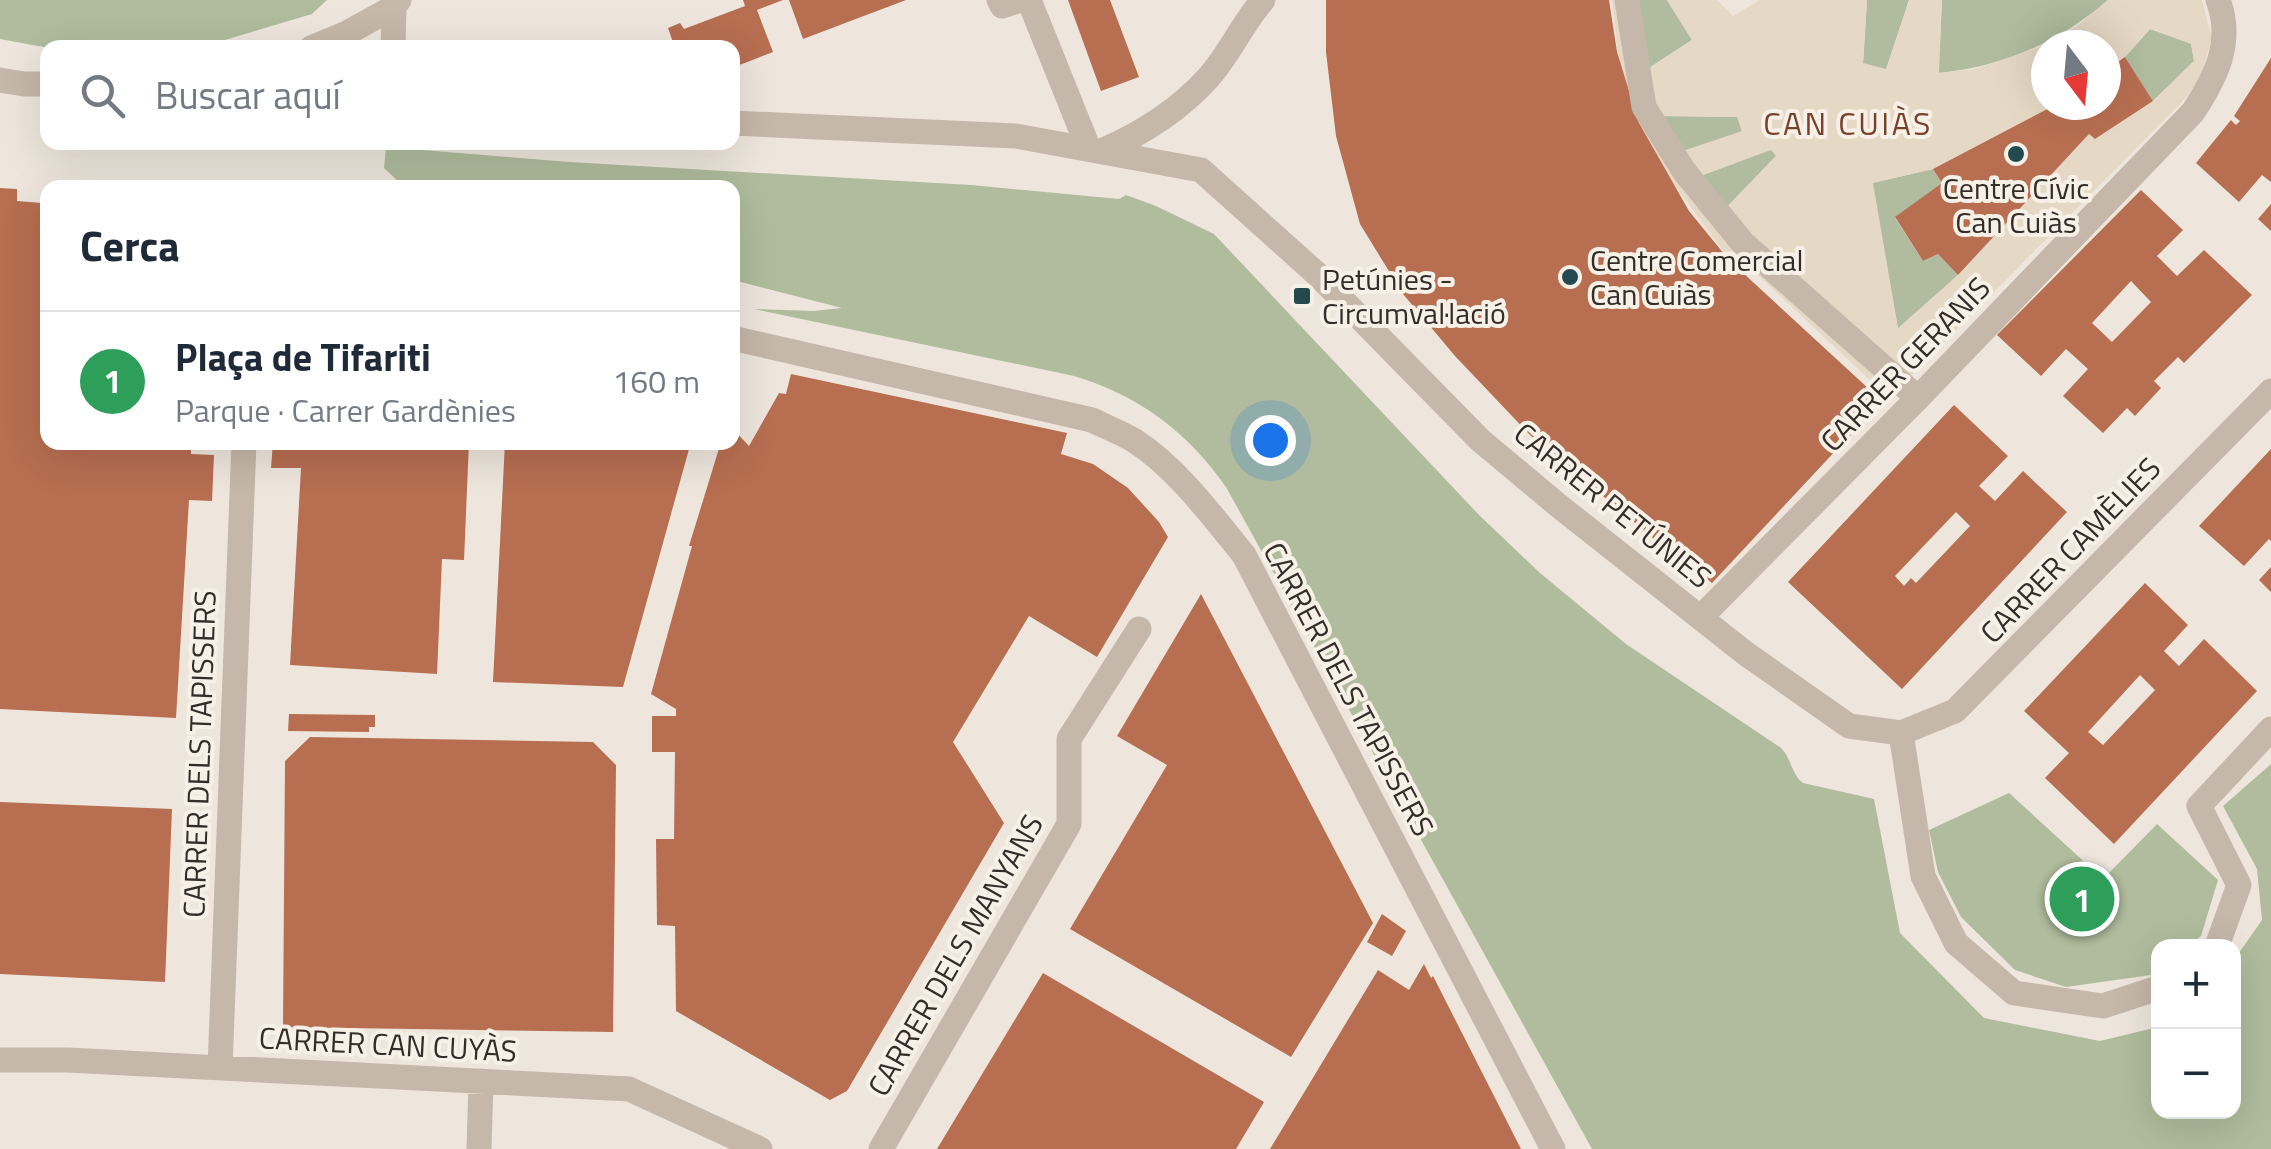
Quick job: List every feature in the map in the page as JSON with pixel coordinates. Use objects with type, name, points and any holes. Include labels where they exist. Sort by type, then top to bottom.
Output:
[{"type":"street","points":[[1000,0],[1002,6],[1025,0],[1096,149]]},
{"type":"street","points":[[740,123],[1016,136],[1096,149],[1137,136],[1210,76],[1242,24],[1263,0]]},
{"type":"street","points":[[1627,0],[1644,107],[1684,171],[1742,242],[1918,398]]},
{"type":"street","name":"CARRER GERANIS","points":[[1701,617],[2193,112],[2215,78],[2226,39],[2218,0]]},
{"type":"street","points":[[330,40],[396,3]]},
{"type":"street","points":[[394,40],[396,3]]},
{"type":"street","name":"CARRER PETÚNIES","points":[[1096,149],[1201,170],[1318,275],[1480,440],[1602,541],[1745,653],[1849,726],[1901,733]]},
{"type":"street","name":"CARRER DELS TAPISSERS","points":[[740,340],[1092,420],[1136,442],[1172,474],[1244,556],[1554,1149]]},
{"type":"street","name":"CARRER CAMÈLIES","points":[[1901,733],[1956,711],[2271,391]]},
{"type":"street","name":"CARRER DELS TAPISSERS","points":[[220,1068],[244,450]]},
{"type":"street","name":"CARRER DELS MANYANS","points":[[881,1149],[1069,824],[1069,739],[1139,628]]},
{"type":"street","points":[[2219,939],[2239,885],[2200,806],[2271,729]]},
{"type":"street","points":[[1901,733],[1923,876],[1956,944],[2014,992],[2103,1006],[2151,990]]},
{"type":"street","name":"CARRER CAN CUYÀS","points":[[0,1060],[629,1089],[760,1149]]},
{"type":"street","points":[[479,1149],[481,1081]]},
{"type":"green space","points":[[0,0],[327,0],[312,14],[225,40],[40,40],[40,46],[0,39]]},
{"type":"green space","points":[[1632,0],[1667,0],[1692,40],[1646,70]]},
{"type":"green space","points":[[1867,0],[1909,0],[1886,70],[1863,64]]},
{"type":"green space","points":[[1942,0],[2108,0],[2067,30],[2031,30],[2029,50],[1985,65],[1938,73]]},
{"type":"green space","points":[[2150,29],[2191,43],[2194,61],[2153,101],[2125,57]]},
{"type":"green space","points":[[1663,116],[1738,117],[1742,132],[1677,153]]},
{"type":"green space","points":[[1771,149],[1776,156],[1721,213],[1695,178]]},
{"type":"green space","points":[[386,150],[971,185],[1119,199],[1126,195],[1214,234],[1479,515],[1540,573],[1626,644],[1781,748],[1803,783],[1874,799],[1900,933],[1984,1018],[2100,1041],[2151,1029],[2151,1119],[2241,1119],[2241,950],[2262,920],[2257,869],[2223,806],[2271,764],[2271,1149],[1592,1149],[1226,487],[1195,449],[1160,418],[1119,394],[1074,376],[754,309],[842,308],[740,282],[740,180],[397,180],[384,168]]},
{"type":"green space","points":[[1933,169],[1942,183],[1895,218],[1923,261],[1938,254],[1958,275],[1898,329],[1872,183]]},
{"type":"green space","points":[[2009,793],[2103,879],[2157,824],[2218,880],[2201,936],[2151,939],[2151,975],[2066,987],[2015,970],[1961,917],[1938,872],[1929,830]]},
{"type":"shaded area","points":[[1612,0],[1632,0],[1647,69],[1692,40],[1667,0],[1717,0],[1733,16],[1760,0],[1867,0],[1863,63],[1886,69],[1909,0],[1942,0],[1939,73],[1975,69],[2031,50],[2031,118],[1933,169],[1873,183],[1898,328],[1958,275],[2089,134],[2095,139],[2153,101],[2194,61],[2191,44],[2150,29],[2121,60],[2121,30],[2070,30],[2108,0],[2202,0],[2212,38],[2200,79],[2182,102],[1889,398],[1732,251],[1724,252],[1662,168],[1634,120],[1618,58]],"holes":[[[1664,116],[1737,117],[1742,131],[1677,153]],[[1771,150],[1776,156],[1721,213],[1695,178]]]},
{"type":"building","points":[[743,0],[783,0],[757,10],[773,52],[740,65],[740,40],[672,40],[668,28],[680,23],[684,29],[745,6]]},
{"type":"building","points":[[789,0],[906,0],[803,39]]},
{"type":"building","points":[[1068,0],[1110,0],[1139,77],[1101,91]]},
{"type":"building","name":"Centre Comercial Can Cuiàs","points":[[1326,0],[1609,0],[1617,52],[1639,123],[1689,211],[1729,260],[1882,401],[1712,583],[1530,435],[1403,294],[1360,224],[1336,136],[1326,52]]},
{"type":"building","name":"Centre Cívic Can Cuiàs","points":[[2125,57],[2153,101],[2095,139],[2089,134],[1958,275],[1938,254],[1923,261],[1895,217],[1942,183],[1933,169],[2031,118],[2121,120],[2121,60]]},
{"type":"building","points":[[2271,58],[2271,182],[2262,175],[2239,202],[2196,163],[2231,120],[2236,125],[2240,121],[2234,116]]},
{"type":"building","points":[[0,188],[17,189],[17,201],[40,203],[40,450],[191,450],[191,454],[214,455],[212,501],[189,500],[176,718],[0,709]]},
{"type":"building","points":[[2141,190],[2183,230],[2157,256],[2177,276],[2204,250],[2252,295],[2184,363],[2178,357],[2154,381],[2161,388],[2135,416],[2127,408],[2103,433],[2063,396],[2088,369],[2066,349],[2041,376],[1997,335]],"holes":[[[2131,281],[2151,302],[2112,342],[2092,323]]]},
{"type":"building","points":[[2271,204],[2271,231],[2258,219]]},
{"type":"building","points":[[791,374],[1067,433],[1061,454],[1093,464],[1128,488],[1168,537],[1097,657],[1029,616],[953,742],[1004,823],[847,1091],[830,1100],[676,1011],[675,926],[657,925],[656,839],[674,839],[675,752],[652,752],[652,716],[676,716],[676,709],[651,694],[719,450],[740,450],[740,436],[749,446],[779,393],[786,394]]},
{"type":"building","points":[[1954,405],[2008,456],[1979,486],[1995,501],[2023,471],[2067,512],[1902,689],[1788,582]],"holes":[[[1956,512],[1970,526],[1916,583],[1911,578],[1904,586],[1895,576]]]},
{"type":"building","points":[[2271,449],[2271,541],[2244,566],[2199,526]]},
{"type":"building","points":[[272,450],[469,450],[464,560],[442,559],[437,674],[290,665],[301,468],[271,468]]},
{"type":"building","points":[[505,450],[689,450],[623,687],[493,682]]},
{"type":"building","points":[[2271,567],[2271,592],[2259,580]]},
{"type":"building","points":[[2145,583],[2188,625],[2164,651],[2179,666],[2204,639],[2257,691],[2114,844],[2045,778],[2069,753],[2024,711]],"holes":[[[2140,675],[2155,690],[2103,745],[2088,732]]]},
{"type":"building","points":[[1201,594],[1373,923],[1291,1057],[1070,929],[1167,765],[1117,736]]},
{"type":"building","points":[[289,714],[375,715],[375,727],[369,727],[369,732],[288,731]]},
{"type":"building","points":[[310,737],[593,742],[616,765],[613,1032],[283,1027],[285,761]]},
{"type":"building","points":[[0,802],[172,809],[165,982],[0,974]]},
{"type":"building","points":[[1382,914],[1406,931],[1392,956],[1367,942]]},
{"type":"building","points":[[1424,964],[1521,1149],[1270,1149],[1378,970],[1409,990]]},
{"type":"building","points":[[1043,973],[1264,1102],[1236,1149],[937,1149]]},
{"type":"place","name":"Centre Cívic Can Cuiàs","points":[[2016,154]]},
{"type":"place","name":"Centre Comercial Can Cuiàs","points":[[1570,277]]},
{"type":"place","name":"Petúnies - Circumval·lació","points":[[1302,296]]},
{"type":"place","name":"Plaça de Tifariti","points":[[2082,899]]},
{"type":"district","name":"CAN CUIÀS","points":[[1848,123]]}]
